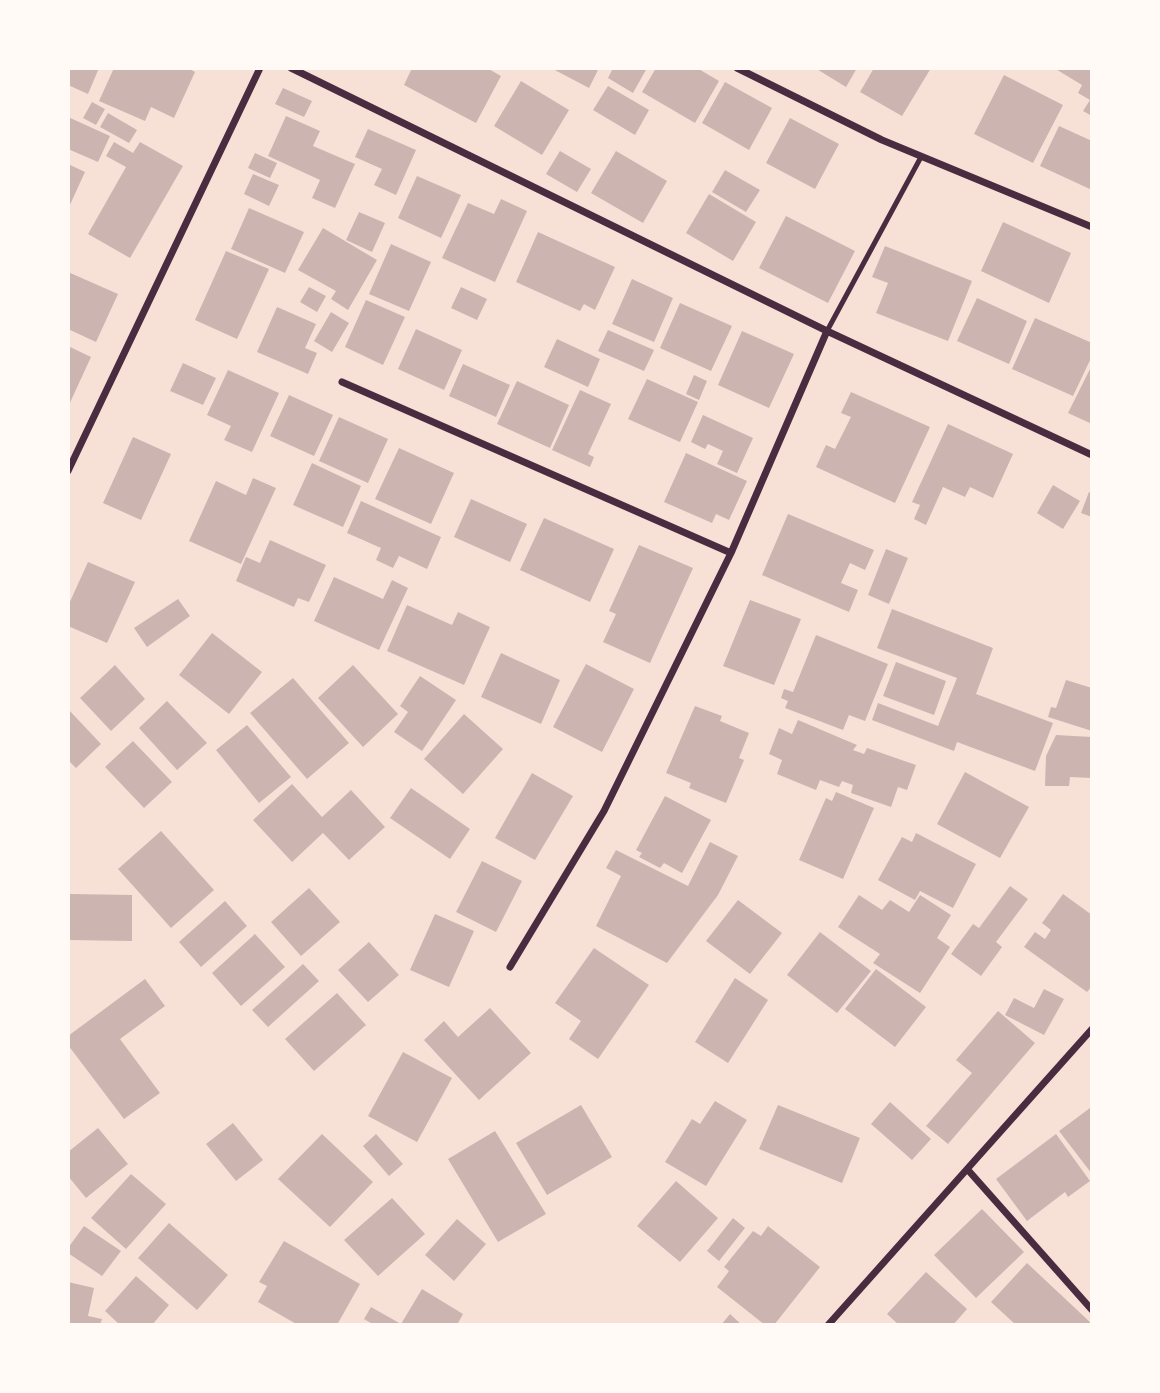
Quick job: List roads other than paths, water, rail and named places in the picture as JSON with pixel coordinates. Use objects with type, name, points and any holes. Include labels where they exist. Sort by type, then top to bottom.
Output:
[{"type":"street","points":[[68,471],[260,68]]},
{"type":"street","points":[[291,68],[827,331],[1092,456]]},
{"type":"street","points":[[737,68],[882,140],[1092,227]]},
{"type":"street","points":[[510,967],[604,811],[731,554],[827,331]]},
{"type":"street","points":[[342,382],[731,554]]},
{"type":"street","points":[[828,1325],[1092,1029]]},
{"type":"street","points":[[968,1170],[1092,1310]]},
{"type":"lane","points":[[827,331],[921,156]]}]
